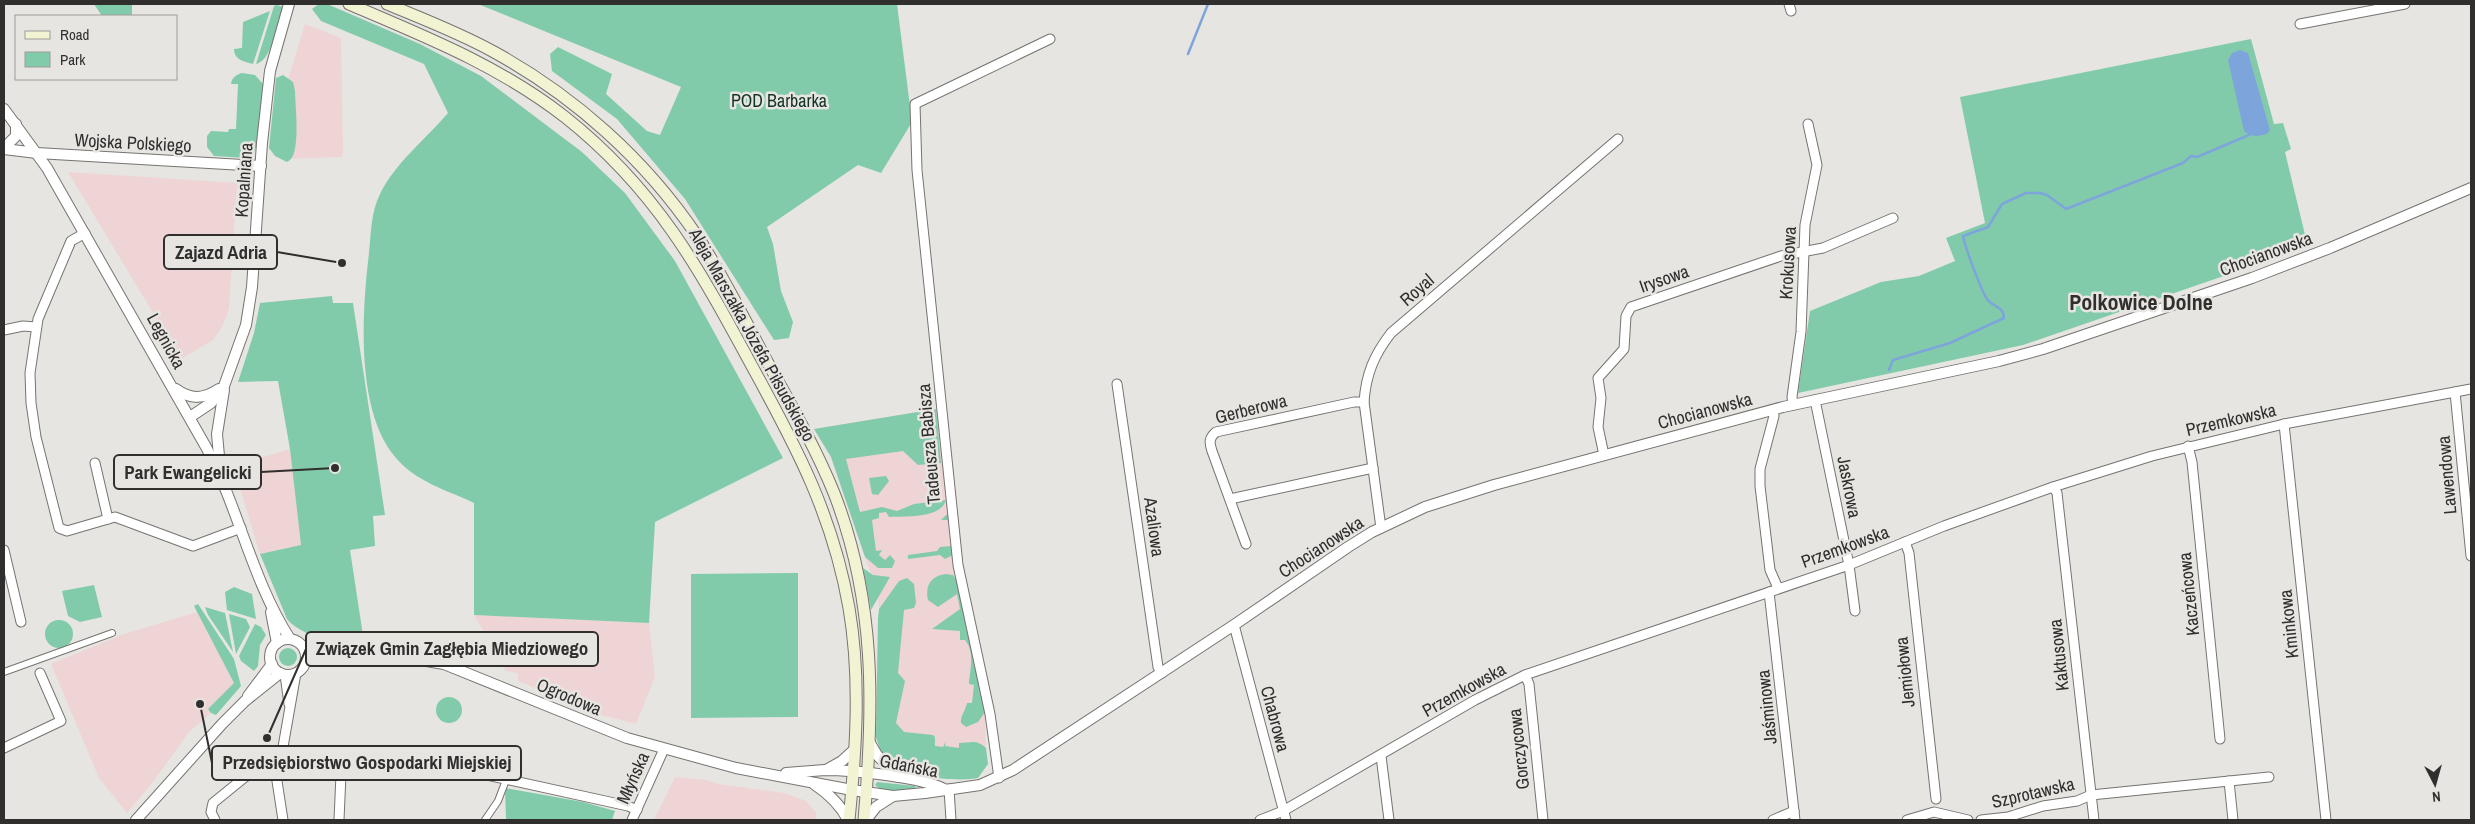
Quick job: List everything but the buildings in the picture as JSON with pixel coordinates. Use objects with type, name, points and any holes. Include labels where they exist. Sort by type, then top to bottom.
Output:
[{"type":"main road","name":"Aleja Marszałka Józefa Piłsudskiego","points":[[349,4],[442,43],[489,66],[537,96],[565,117],[614,160],[647,195],[683,243],[707,283],[798,452],[828,524],[849,608],[854,642],[856,699],[852,790],[848,820]]},
{"type":"main road","name":"Aleja Marszałka Józefa Piłsudskiego","points":[[387,4],[493,51],[543,81],[602,127],[625,149],[657,183],[697,236],[812,445],[842,517],[859,576],[868,628],[872,690],[865,820]]},
{"type":"street","name":"Kopalniana","points":[[190,417],[211,403],[224,386],[240,348],[249,313],[270,71],[289,4]]},
{"type":"street","points":[[2300,24],[2405,4]]},
{"type":"street","name":"Tadeusza Babisza","points":[[999,778],[990,714],[957,556],[918,170],[915,104],[1050,39]]},
{"type":"street","name":"Legnicka","points":[[4,109],[38,153],[173,386],[222,478],[270,606],[277,643]]},
{"type":"street","points":[[4,149],[16,136],[16,124]]},
{"type":"street","name":"Krokusowa","points":[[1793,405],[1792,397],[1801,332],[1805,225],[1817,165],[1808,124]]},
{"type":"street","name":"Royal","points":[[1381,528],[1364,402],[1366,381],[1375,354],[1391,333],[1618,139]]},
{"type":"street","name":"Wojska Polskiego","points":[[4,149],[38,153],[261,166]]},
{"type":"street","name":"Chocianowska","points":[[999,778],[1162,673],[1348,547],[1381,528],[1425,507],[1456,496],[1773,410],[1999,361],[2044,348],[2252,278],[2330,248],[2471,188]]},
{"type":"street","points":[[1804,254],[1823,248],[1893,218]]},
{"type":"street","points":[[85,233],[71,241],[36,327],[30,373],[31,403],[36,438],[59,528],[67,530],[115,516],[193,546],[241,528]]},
{"type":"street","name":"Irysowa","points":[[1604,455],[1598,427],[1601,398],[1598,378],[1624,349],[1626,316],[1631,307],[1781,256],[1804,254]]},
{"type":"street","points":[[4,330],[23,326],[36,327]]},
{"type":"street","name":"Azaliowa","points":[[1117,384],[1158,666],[1162,673]]},
{"type":"street","points":[[173,386],[187,396],[195,398],[211,395],[224,386]]},
{"type":"street","points":[[222,478],[217,434],[224,386]]},
{"type":"street","name":"Przemkowska","points":[[1260,820],[1283,811],[1475,700],[1525,675],[1849,565],[2053,487],[2188,446],[2284,424],[2471,389]]},
{"type":"street","name":"Lawendowa","points":[[2455,392],[2471,556]]},
{"type":"street","name":"Jaskrowa","points":[[1815,400],[1849,565],[1855,611]]},
{"type":"street","name":"Gerberowa","points":[[1246,544],[1209,442],[1211,436],[1216,432],[1354,402],[1364,402]]},
{"type":"street","points":[[1773,410],[1774,416],[1760,469],[1760,486],[1770,570],[1778,588]]},
{"type":"street","name":"Kminkowa","points":[[2284,424],[2326,820]]},
{"type":"street","name":"Kaczeńcowa","points":[[2188,446],[2192,462],[2220,739]]},
{"type":"street","points":[[95,463],[108,519]]},
{"type":"street","points":[[1230,498],[1373,468]]},
{"type":"street","name":"Kaktusowa","points":[[2053,487],[2057,493],[2094,820]]},
{"type":"street","name":"Jemiołowa","points":[[1905,542],[1909,553],[1936,799]]},
{"type":"street","points":[[4,550],[22,622]]},
{"type":"street","name":"Jaśminowa","points":[[1769,592],[1795,816]]},
{"type":"street","name":"Legnicka","points":[[270,606],[290,639]]},
{"type":"street","name":"Chabrowa","points":[[1234,625],[1286,820]]},
{"type":"street","points":[[4,672],[112,633]]},
{"type":"street","points":[[283,820],[277,789],[280,764],[290,709],[296,673],[306,656],[299,643],[290,639],[277,643],[271,653],[272,664],[282,674],[290,709]]},
{"type":"street","name":"Ogrodowa","points":[[306,656],[359,655],[411,657],[444,664],[598,727],[664,749],[767,773],[852,790]]},
{"type":"street","points":[[136,820],[245,701],[258,680],[272,664]]},
{"type":"street","points":[[4,748],[61,721],[40,673]]},
{"type":"street","points":[[245,701],[282,674],[296,673]]},
{"type":"street","name":"Gorczycowa","points":[[1525,675],[1529,684],[1543,820]]},
{"type":"street","points":[[870,743],[877,755],[898,777]]},
{"type":"street","name":"Młyńska","points":[[632,820],[664,749]]},
{"type":"street","points":[[826,770],[842,761],[854,750]]},
{"type":"street","points":[[215,820],[211,808],[218,798],[254,772],[280,764],[342,752],[370,751],[628,806],[637,810]]},
{"type":"street","points":[[339,820],[342,752]]},
{"type":"street","points":[[1381,756],[1389,820]]},
{"type":"street","name":"Ogrodowa","points":[[767,773],[826,770],[867,774]]},
{"type":"street","name":"Gdańska","points":[[867,774],[933,783],[946,789]]},
{"type":"street","name":"Szprotawska","points":[[1982,820],[2008,817],[2043,806],[2077,801],[2091,795],[2269,777]]},
{"type":"street","name":"Gdańska","points":[[852,790],[893,796],[973,786],[999,778]]},
{"type":"street","points":[[485,820],[498,801],[506,780]]},
{"type":"street","points":[[2229,781],[2233,820]]},
{"type":"street","points":[[811,782],[830,796],[843,810],[848,820]]},
{"type":"street","points":[[946,789],[952,820]]},
{"type":"street","points":[[865,820],[876,807],[893,796]]},
{"type":"street","points":[[1907,820],[1934,812],[1968,820]]},
{"type":"street","points":[[1772,820],[1795,816]]},
{"type":"shaded area","points":[[305,24],[341,38],[342,157],[283,159],[288,80]]},
{"type":"shaded area","points":[[68,172],[237,183],[229,309],[223,325],[213,340],[181,359]]},
{"type":"shaded area","points":[[936,409],[956,579],[985,712],[986,748],[983,759],[882,743],[883,624],[874,583],[831,457],[814,429]]},
{"type":"shaded area","points":[[290,449],[301,545],[260,554],[233,466]]},
{"type":"shaded area","points":[[197,612],[235,683],[208,709],[211,713],[189,732],[152,783],[127,813],[99,778],[51,664],[124,634]]},
{"type":"shaded area","points":[[474,615],[649,623],[655,677],[636,724],[594,713],[518,681],[518,673],[506,671]]},
{"type":"shaded area","points":[[675,777],[706,780],[718,784],[784,793],[806,801],[816,812],[816,820],[654,820]]},
{"type":"green space","points":[[94,4],[132,4],[132,15],[101,15]]},
{"type":"green space","points":[[319,4],[327,4],[420,44],[481,76],[582,152],[625,193],[675,261],[783,458],[655,522],[649,623],[474,615],[474,503],[422,479],[396,458],[383,438],[374,414],[364,360],[366,277],[372,223],[377,201],[394,172],[448,113],[424,64],[321,21],[312,9]]},
{"type":"green space","name":"POD Barbarka","points":[[478,4],[897,4],[912,122],[881,173],[858,165],[767,227],[773,244],[781,291],[793,322],[789,338],[774,340],[685,199],[617,119],[552,71],[550,54],[558,47],[612,74],[606,94],[647,131],[660,135],[681,87]]},
{"type":"green space","points":[[274,6],[283,7],[274,40],[266,56],[256,64]]},
{"type":"green space","points":[[270,11],[253,64],[240,60],[234,53],[234,49],[242,48],[243,22]]},
{"type":"green space","points":[[2251,39],[2274,124],[2283,123],[2291,149],[2285,152],[2308,247],[2023,345],[1798,393],[1810,311],[1881,282],[1919,276],[1955,261],[1946,238],[1985,223],[1960,97]]},
{"type":"green space","points":[[242,73],[255,75],[263,84],[257,145],[254,152],[246,158],[214,156],[207,147],[207,136],[211,131],[228,132],[229,129],[236,129],[238,84],[231,84],[235,77]]},
{"type":"green space","points":[[283,75],[293,82],[295,91],[295,151],[292,158],[287,162],[275,156],[269,148],[276,78]]},
{"type":"green space","points":[[332,296],[333,303],[353,303],[385,515],[373,516],[375,546],[350,550],[364,642],[314,641],[308,634],[287,619],[260,554],[301,545],[290,449],[278,381],[238,382],[254,333],[260,303]]},
{"type":"green space","points":[[936,409],[941,463],[918,465],[903,451],[846,459],[860,512],[882,507],[897,511],[914,504],[946,500],[937,511],[930,513],[889,517],[886,512],[879,513],[879,518],[872,520],[876,551],[882,550],[879,555],[885,560],[890,555],[895,561],[892,568],[878,568],[865,557],[831,457],[814,429]]},
{"type":"green space","points":[[886,476],[889,481],[878,495],[872,494],[869,478]]},
{"type":"green space","points":[[946,515],[949,516],[953,555],[945,559],[940,555],[908,559],[908,555],[937,551],[940,547],[952,546],[949,520],[941,520]]},
{"type":"green space","points":[[863,568],[873,575],[890,577],[871,610]]},
{"type":"green space","points":[[798,573],[798,717],[691,718],[691,574]]},
{"type":"green space","points":[[946,574],[953,575],[956,579],[985,712],[978,722],[966,727],[961,723],[961,718],[967,703],[972,703],[974,685],[969,684],[970,650],[965,640],[960,640],[960,631],[932,629],[960,609],[957,594],[938,607],[928,600],[927,595],[930,582],[936,577]]},
{"type":"green space","points":[[907,578],[914,584],[916,603],[914,608],[904,610],[898,673],[905,681],[896,723],[904,732],[933,735],[935,737],[935,746],[943,747],[946,741],[945,746],[959,748],[959,743],[973,742],[982,745],[986,748],[988,764],[978,778],[935,778],[911,774],[894,767],[882,754],[876,737],[879,609],[899,581]]},
{"type":"green space","points":[[94,585],[102,617],[80,622],[68,616],[62,591]]},
{"type":"green space","points":[[234,587],[252,594],[256,619],[227,610],[225,592]]},
{"type":"green space","points":[[198,604],[234,659],[241,686],[216,715],[208,709],[234,683],[194,606]]},
{"type":"green space","points":[[205,607],[225,613],[233,652],[208,615]]},
{"type":"green space","points":[[229,614],[246,619],[250,627],[236,654]]},
{"type":"green space","points":[[59,620],[69,624],[73,634],[69,644],[59,648],[49,644],[45,634],[49,624]]},
{"type":"green space","points":[[255,624],[261,627],[266,635],[260,645],[258,666],[254,671],[241,661],[239,656]]},
{"type":"green space","points":[[288,648],[294,651],[297,657],[294,663],[288,666],[282,663],[279,657],[282,651]]},
{"type":"green space","points":[[449,697],[458,701],[462,710],[458,719],[449,723],[440,719],[436,710],[440,701]]},
{"type":"green space","points":[[877,782],[915,786],[916,790],[884,790],[875,785]]},
{"type":"green space","points":[[505,788],[583,802],[615,811],[612,820],[506,820]]},
{"type":"water","points":[[2240,50],[2248,53],[2270,130],[2267,134],[2252,136],[2244,131],[2228,60],[2232,53]]},
{"type":"waterway","points":[[1188,54],[1208,4]]},
{"type":"waterway","points":[[1889,370],[1893,360],[1950,343],[2004,318],[2002,311],[1989,302],[1984,294],[1963,236],[1988,227],[2002,204],[2026,193],[2040,193],[2047,195],[2066,209],[2183,163],[2191,156],[2197,157],[2249,135]]},
{"type":"place","name":"Zajazd Adria","points":[[342,263]]},
{"type":"place","name":"Park Ewangelicki","points":[[335,468]]},
{"type":"place","name":"Przedsiębiorstwo Gospodarki Miejskiej","points":[[200,704]]},
{"type":"place","name":"Związek Gmin Zagłębia Miedziowego","points":[[267,738]]},
{"type":"district","name":"Polkowice Dolne","points":[[2141,302]]}]
